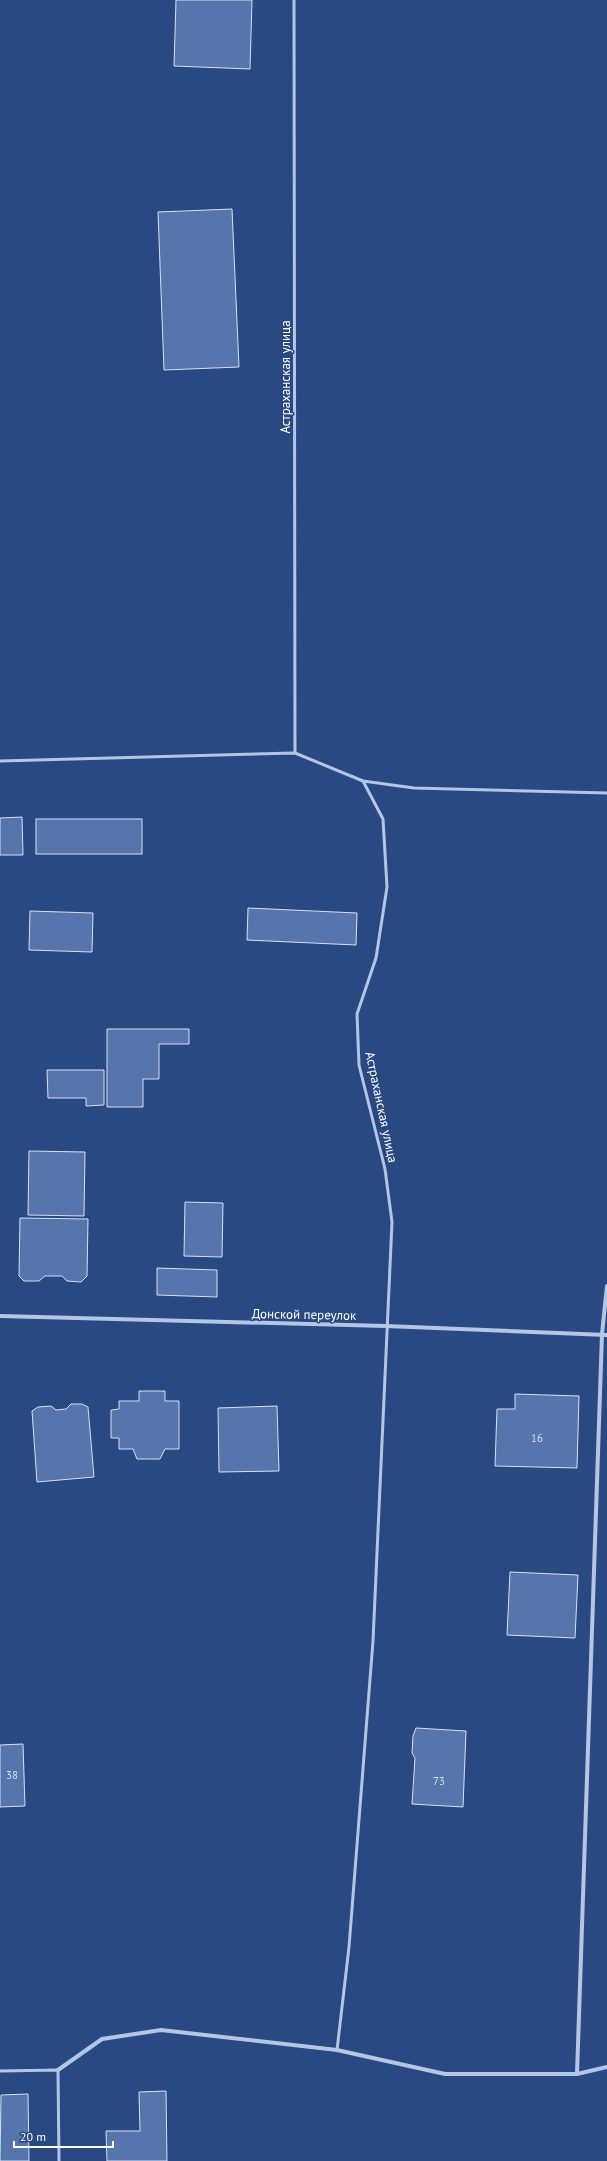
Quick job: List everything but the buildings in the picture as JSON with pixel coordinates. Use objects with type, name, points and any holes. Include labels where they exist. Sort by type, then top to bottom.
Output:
[{"type":"street","points":[[577,2074],[607,1286]]},
{"type":"street","name":"Донской переулок","points":[[0,1316],[386,1326],[605,1334]]},
{"type":"street","points":[[58,2070],[102,2039],[161,2030],[337,2050],[445,2074],[577,2074],[607,2067]]},
{"type":"lane","name":"Астраханская улица","points":[[294,0],[295,754]]},
{"type":"lane","points":[[0,761],[295,754],[363,781],[414,788],[607,793]]},
{"type":"lane","name":"Астраханская улица","points":[[337,2050],[349,1947],[373,1641],[386,1326],[392,1222],[384,1169],[360,1065],[357,1014],[376,958],[386,879],[383,819],[363,781]]},
{"type":"lane","points":[[0,2071],[58,2070],[59,2161]]}]
